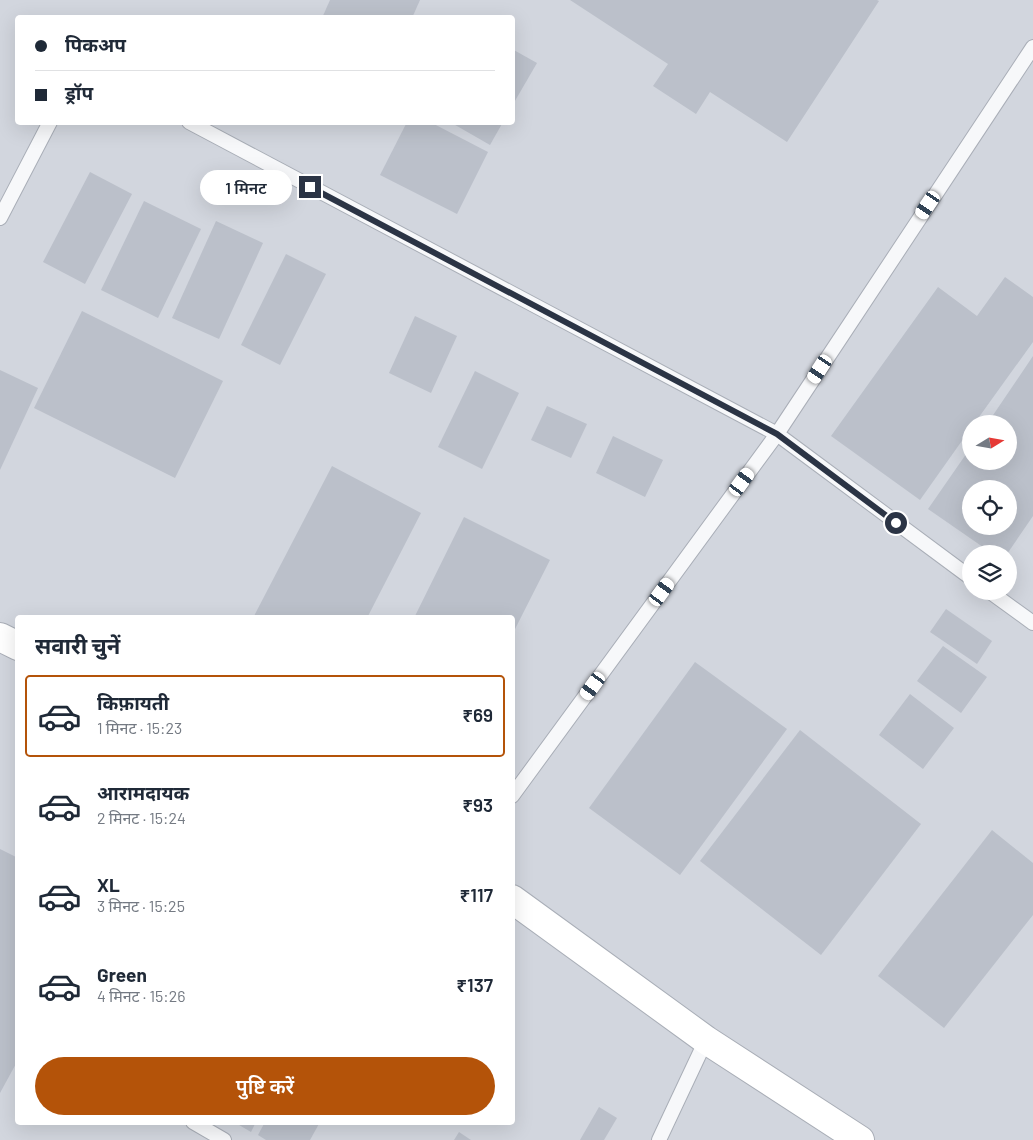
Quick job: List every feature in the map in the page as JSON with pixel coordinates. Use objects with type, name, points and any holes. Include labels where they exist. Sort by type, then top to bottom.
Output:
[{"type":"street","points":[[0,637],[15,644]]},
{"type":"street","points":[[515,901],[706,1040],[860,1140]]},
{"type":"lane","points":[[515,792],[777,434],[1033,47]]},
{"type":"lane","points":[[0,218],[48,125]]},
{"type":"lane","points":[[195,125],[777,434],[962,571]]},
{"type":"lane","points":[[1001,600],[1033,623]]},
{"type":"lane","points":[[659,1140],[706,1040]]},
{"type":"lane","points":[[198,1125],[224,1140]]},
{"type":"shaded area","points":[[0,0],[1033,0],[1033,1140],[0,1140]]},
{"type":"building","points":[[330,0],[420,0],[413,15],[323,15]]},
{"type":"building","points":[[570,0],[879,1],[787,142],[710,92],[696,114],[653,86],[668,64]]},
{"type":"building","points":[[515,51],[537,63],[515,101]]},
{"type":"building","points":[[405,125],[436,125],[488,152],[457,214],[380,175]]},
{"type":"building","points":[[455,125],[501,125],[490,145]]},
{"type":"building","points":[[90,172],[132,194],[85,284],[43,262]]},
{"type":"building","points":[[144,201],[201,229],[158,318],[101,290]]},
{"type":"building","points":[[216,221],[263,243],[219,339],[172,318]]},
{"type":"building","points":[[286,254],[326,274],[280,365],[241,345]]},
{"type":"building","points":[[1005,277],[1033,297],[1033,342],[980,415],[962,415],[962,441],[920,500],[831,436],[938,287],[977,316]]},
{"type":"building","points":[[82,311],[223,381],[175,478],[34,408]]},
{"type":"building","points":[[415,316],[457,336],[431,393],[389,373]]},
{"type":"building","points":[[1033,356],[1033,516],[1013,545],[980,545],[966,535],[1017,535],[1017,480],[962,480],[962,533],[928,509],[962,460],[962,470],[1018,470],[1018,415],[993,415]]},
{"type":"building","points":[[0,370],[38,388],[0,470]]},
{"type":"building","points":[[475,371],[519,393],[482,469],[438,447]]},
{"type":"building","points":[[547,406],[587,424],[571,458],[531,440]]},
{"type":"building","points":[[613,436],[663,460],[645,497],[596,473]]},
{"type":"building","points":[[332,466],[421,513],[369,615],[255,615]]},
{"type":"building","points":[[464,517],[550,560],[515,629],[515,615],[415,615]]},
{"type":"building","points":[[946,609],[992,641],[977,664],[930,632]]},
{"type":"building","points":[[943,646],[987,677],[961,713],[917,681]]},
{"type":"building","points":[[695,662],[787,729],[680,875],[589,808]]},
{"type":"building","points":[[910,694],[954,728],[923,769],[879,735]]},
{"type":"building","points":[[800,730],[921,824],[821,955],[700,861]]},
{"type":"building","points":[[992,830],[1033,863],[1033,915],[944,1028],[878,976]]},
{"type":"building","points":[[0,849],[15,856],[15,1066],[0,1093]]},
{"type":"building","points":[[599,1107],[617,1118],[604,1140],[580,1140]]},
{"type":"building","points":[[239,1125],[254,1125],[251,1132]]},
{"type":"building","points":[[263,1125],[318,1125],[310,1140],[266,1140],[258,1135]]},
{"type":"building","points":[[459,1132],[471,1140],[454,1140]]},
{"type":"route","points":[[310,187],[777,434],[896,523]]}]
